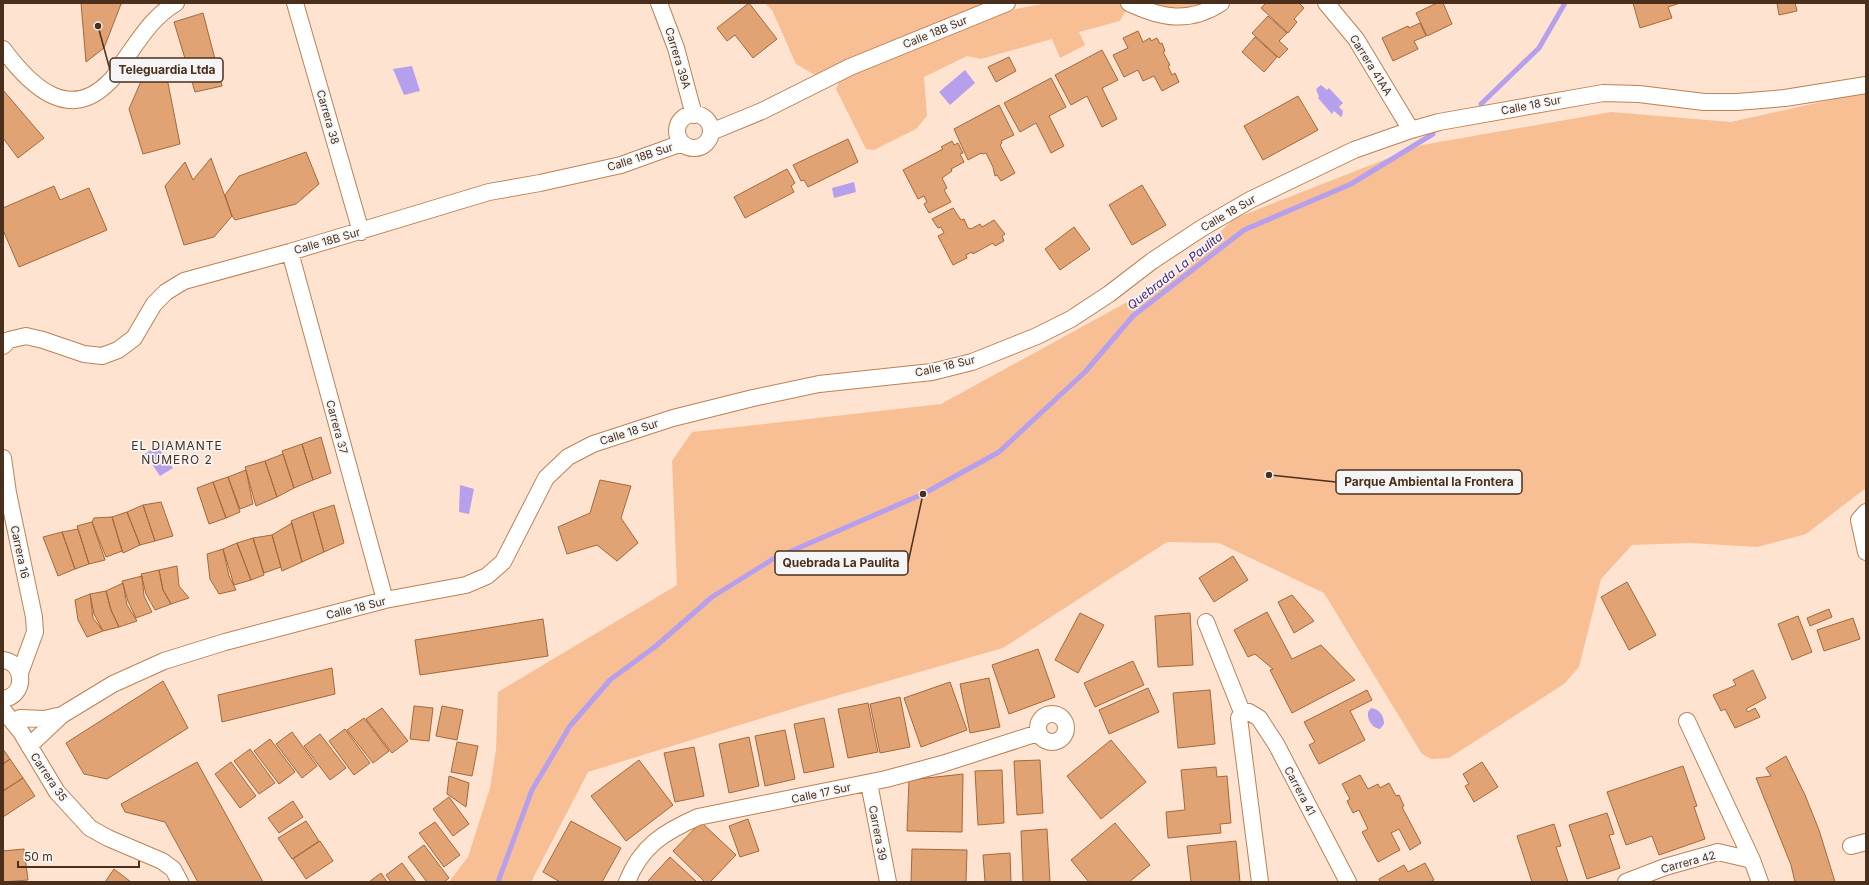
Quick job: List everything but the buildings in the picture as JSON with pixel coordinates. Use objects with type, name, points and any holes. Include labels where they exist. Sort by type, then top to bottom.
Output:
[{"type":"street","points":[[3,49],[36,86],[55,97],[70,101],[92,96],[110,82],[149,25],[176,3]]},
{"type":"street","name":"Carrera 38","points":[[295,3],[361,232]]},
{"type":"street","name":"Carrera 39A","points":[[659,3],[676,48],[694,115]]},
{"type":"street","name":"Calle 18B Sur","points":[[711,132],[762,111],[850,67],[1007,3]]},
{"type":"street","points":[[1129,3],[1152,13],[1170,17],[1193,16],[1221,3]]},
{"type":"street","name":"Carrera 41AA","points":[[1326,3],[1356,39],[1411,130]]},
{"type":"street","name":"Calle 18 Sur","points":[[29,746],[62,715],[113,684],[164,661],[225,642],[385,600],[466,585],[487,576],[503,562],[546,478],[568,457],[593,444],[673,418],[753,398],[819,384],[932,372],[972,362],[1037,336],[1071,318],[1109,294],[1152,261],[1202,228],[1250,200],[1354,150],[1439,122],[1561,99],[1603,93],[1639,94],[1704,102],[1737,102],[1786,98],[1866,85]]},
{"type":"street","points":[[694,115],[699,116],[708,122],[711,132],[706,142],[702,146],[691,148],[678,139],[677,128],[683,118],[694,115]]},
{"type":"street","name":"Calle 18B Sur","points":[[3,346],[10,340],[26,336],[43,340],[84,354],[102,356],[118,350],[134,338],[154,304],[166,292],[184,281],[361,232],[489,192],[540,183],[621,164],[682,143]]},
{"type":"street","name":"Carrera 37","points":[[290,252],[385,600]]},
{"type":"street","name":"Carrera 16","points":[[3,458],[8,493],[34,617],[35,632],[20,673],[20,686],[10,695]]},
{"type":"street","points":[[1866,512],[1859,520],[1866,552]]},
{"type":"street","points":[[1206,622],[1242,712],[1239,718],[1260,882]]},
{"type":"street","points":[[20,673],[18,668],[5,660],[31,645]]},
{"type":"street","name":"Carrera 35","points":[[10,695],[29,746],[57,792],[90,828],[108,838],[162,861],[173,869],[180,882]]},
{"type":"street","name":"Carrera 35","points":[[3,710],[20,725]]},
{"type":"street","name":"Carrera 41","points":[[1242,712],[1249,712],[1259,718],[1276,744],[1348,882]]},
{"type":"street","name":"Calle 18 Sur","points":[[20,725],[62,715]]},
{"type":"street","points":[[1687,721],[1752,860],[1760,882]]},
{"type":"street","name":"Calle 17 Sur","points":[[627,882],[634,865],[645,851],[659,838],[676,827],[698,817],[869,783],[942,764],[1038,733]]},
{"type":"street","name":"Carrera 39","points":[[869,783],[888,882]]},
{"type":"street","name":"Carrera 42","points":[[1626,882],[1665,868],[1718,852],[1752,860]]},
{"type":"shaded area","points":[[765,3],[993,3],[815,75],[796,64],[772,10]]},
{"type":"shaded area","points":[[1047,3],[1121,3],[1126,10],[1120,21],[1079,32],[1085,45],[1060,58],[1052,39],[981,59],[967,56],[924,77],[927,116],[916,129],[874,150],[866,149],[836,89],[839,81],[1006,11]]},
{"type":"shaded area","points":[[1147,3],[1204,3],[1188,13]]},
{"type":"shaded area","points":[[412,66],[420,91],[404,95],[393,69]]},
{"type":"shaded area","points":[[965,70],[975,83],[950,105],[939,92]]},
{"type":"shaded area","points":[[1321,85],[1327,90],[1329,88],[1343,103],[1339,107],[1343,111],[1341,117],[1334,111],[1332,114],[1318,98],[1316,89]]},
{"type":"shaded area","points":[[1866,92],[1866,488],[1806,534],[1757,547],[1690,543],[1632,545],[1601,579],[1579,667],[1564,684],[1449,758],[1431,759],[1422,754],[1324,593],[1219,543],[1167,542],[1003,648],[808,704],[588,772],[531,882],[449,882],[468,857],[490,788],[496,750],[498,692],[677,585],[672,461],[692,432],[941,404],[1180,273],[1233,219],[1422,145],[1611,112],[1731,122]]},
{"type":"shaded area","points":[[854,182],[856,192],[834,198],[832,188]]},
{"type":"shaded area","points":[[157,446],[173,468],[160,476],[145,454]]},
{"type":"shaded area","points":[[460,485],[474,489],[469,514],[459,512]]},
{"type":"shaded area","points":[[1371,708],[1379,711],[1383,718],[1384,724],[1380,729],[1372,725],[1369,721],[1368,712]]},
{"type":"waterway","name":"Quebrada La Paulita","points":[[1481,104],[1539,48],[1565,3]]},
{"type":"waterway","name":"Quebrada La Paulita","points":[[498,882],[532,790],[570,726],[610,680],[656,646],[712,597],[773,559],[923,494],[999,452],[1085,372],[1133,316],[1244,230],[1351,184],[1433,134]]},
{"type":"place","name":"Teleguardia Ltda","points":[[98,26]]},
{"type":"place","name":"Parque Ambiental la Frontera","points":[[1269,475]]},
{"type":"place","name":"Quebrada La Paulita","points":[[923,494]]},
{"type":"district","name":"EL DIAMANTE NUMERO 2","points":[[177,453]]}]
